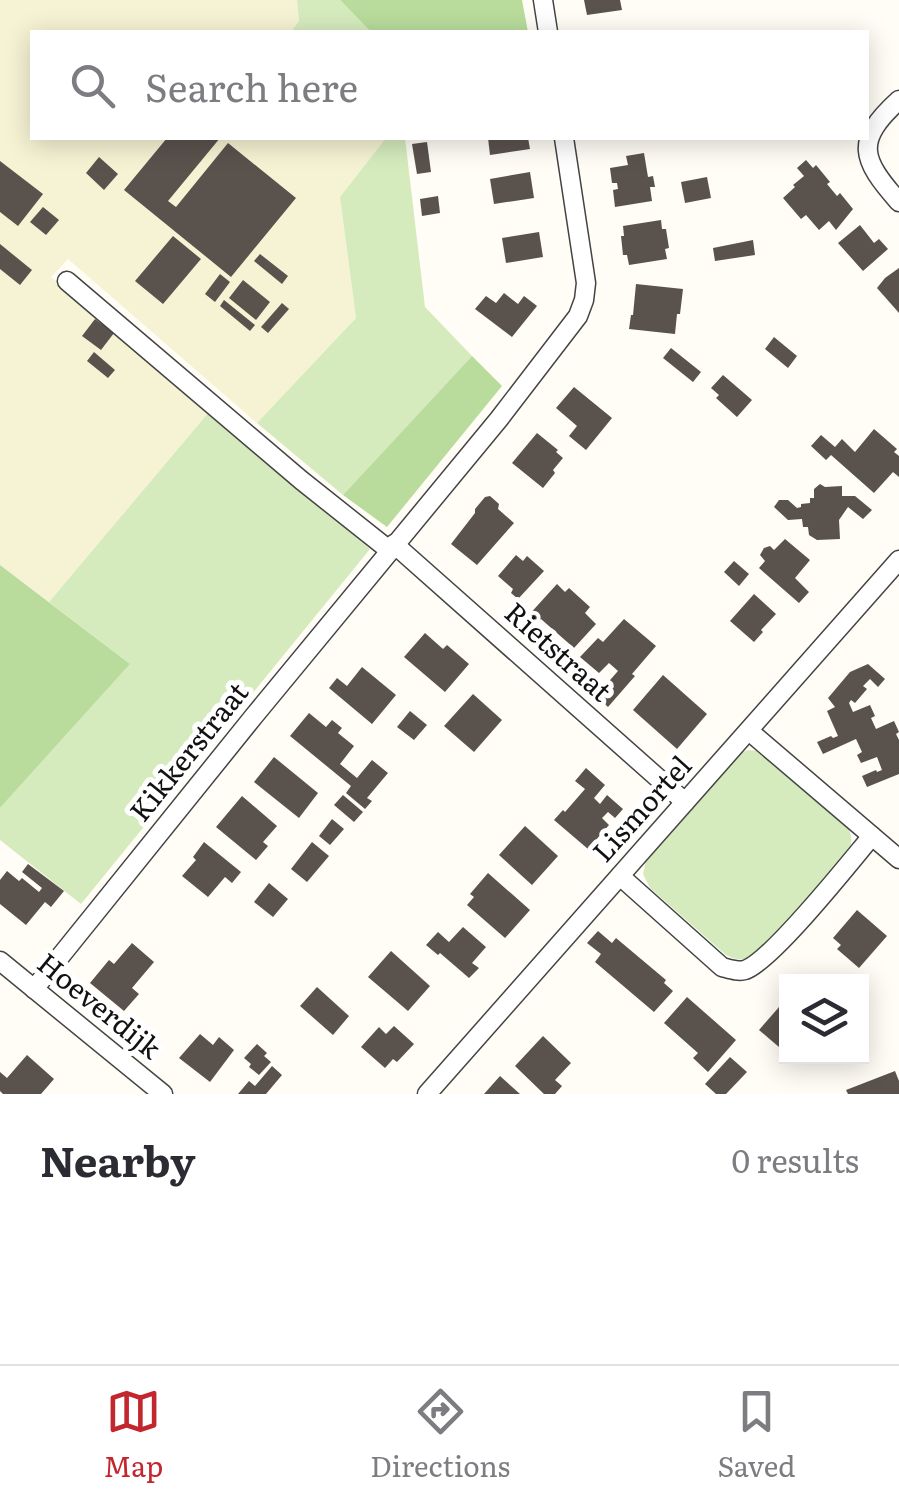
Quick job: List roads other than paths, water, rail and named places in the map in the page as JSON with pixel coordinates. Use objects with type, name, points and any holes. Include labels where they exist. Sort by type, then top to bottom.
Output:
[{"type":"street","points":[[543,0],[548,30]]},
{"type":"street","points":[[869,133],[899,100]]},
{"type":"street","name":"Kikkerstraat","points":[[34,989],[499,419],[578,316],[586,283],[564,140]]},
{"type":"street","points":[[868,140],[871,164],[899,202]]},
{"type":"street","points":[[67,282],[301,480],[391,548]]},
{"type":"street","name":"Rietstraat","points":[[391,548],[685,802]]},
{"type":"street","name":"Lismortel","points":[[427,1094],[899,560]]},
{"type":"street","points":[[749,731],[899,860]]},
{"type":"street","points":[[620,876],[722,967],[744,970],[760,961],[872,836]]},
{"type":"street","name":"Hoeverdijk","points":[[0,961],[163,1094]]}]
